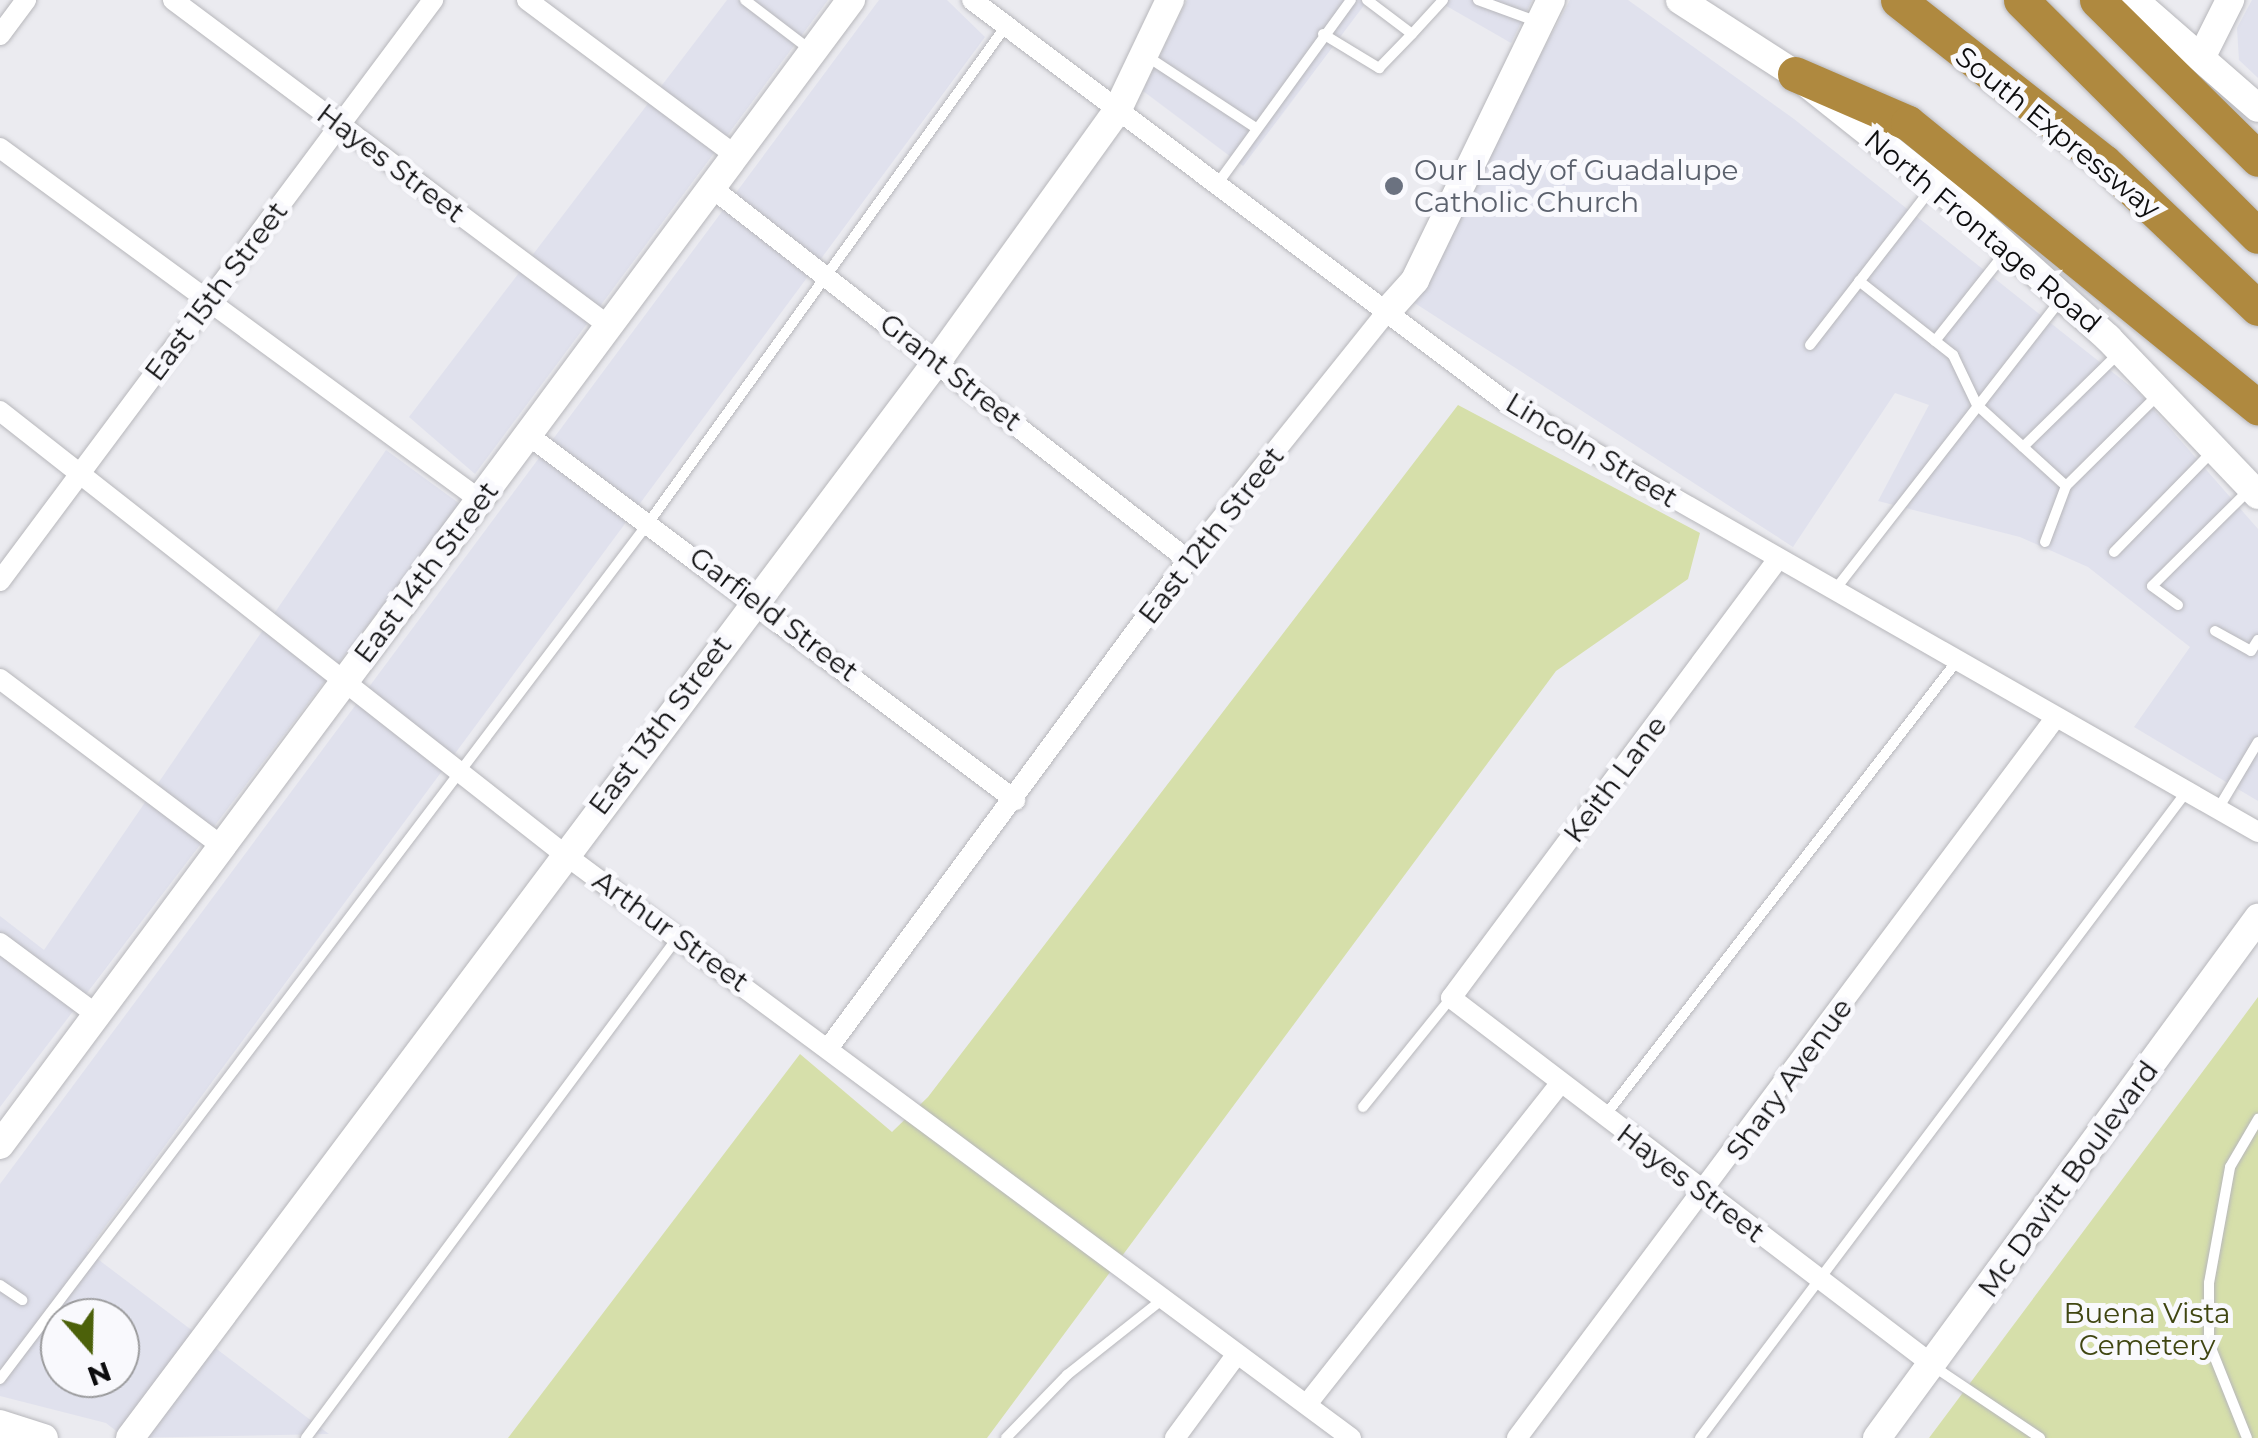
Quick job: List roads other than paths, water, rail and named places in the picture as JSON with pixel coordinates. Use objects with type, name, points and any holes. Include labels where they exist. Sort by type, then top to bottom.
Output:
[{"type":"highway","name":"South Expressway","points":[[1898,0],[2104,162],[2258,308]]},
{"type":"highway","name":"South Expressway","points":[[2022,0],[2258,236]]},
{"type":"highway","points":[[2097,0],[2258,159]]},
{"type":"highway","points":[[1794,74],[1908,122],[2258,407]]},
{"type":"street","points":[[0,35],[26,0]]},
{"type":"street","name":"Hayes Street","points":[[173,0],[610,326]]},
{"type":"street","name":"East 15th Street","points":[[0,581],[433,0]]},
{"type":"street","points":[[527,0],[736,156]]},
{"type":"street","name":"East 14th Street","points":[[0,1145],[852,0]]},
{"type":"street","name":"Lincoln Street","points":[[972,0],[1117,111],[1391,308],[1506,402],[2258,832]]},
{"type":"street","name":"East 13th Street","points":[[130,1438],[756,597],[938,360],[1117,111],[1170,0]]},
{"type":"street","name":"North Frontage Road","points":[[1680,0],[1794,74],[2008,248],[2121,352],[2254,492]]},
{"type":"street","points":[[2134,0],[2258,108]]},
{"type":"street","points":[[2202,56],[2230,0]]},
{"type":"street","name":"East 12th Street","points":[[830,1046],[1188,560],[1416,280],[1545,11]]},
{"type":"street","points":[[0,148],[480,500]]},
{"type":"street","name":"Grant Street","points":[[712,188],[938,360],[1188,560]]},
{"type":"street","name":"Arthur Street","points":[[0,411],[348,677],[458,772],[564,854],[830,1046],[1352,1438]]},
{"type":"street","name":"Garfield Street","points":[[528,435],[756,597],[1014,800]]},
{"type":"street","name":"Keith Lane","points":[[1451,998],[1778,559]]},
{"type":"street","points":[[0,679],[222,846]]},
{"type":"street","name":"Shary Avenue","points":[[1517,1438],[1705,1192],[2056,717]]},
{"type":"street","name":"Mc Davitt Boulevard","points":[[1877,1438],[2258,918]]},
{"type":"street","points":[[0,943],[96,1015]]},
{"type":"street","name":"Hayes Street","points":[[1451,998],[1558,1085],[1933,1365]]},
{"type":"street","points":[[1307,1404],[1558,1085]]},
{"type":"street","points":[[1176,1438],[1237,1354]]},
{"type":"street","points":[[0,1424],[44,1438]]},
{"type":"lane","points":[[745,0],[813,52]]},
{"type":"lane","points":[[1218,184],[1351,0]]},
{"type":"lane","points":[[1367,0],[1412,34]]},
{"type":"lane","points":[[1323,34],[1380,68],[1444,0]]},
{"type":"lane","points":[[1478,0],[1545,11]]},
{"type":"lane","points":[[0,1379],[649,522],[1006,26]]},
{"type":"lane","points":[[1144,54],[1256,128]]},
{"type":"lane","points":[[1810,345],[1934,185]]},
{"type":"lane","points":[[1934,340],[2008,248]]},
{"type":"lane","points":[[1860,281],[1954,356],[1977,405],[2066,486]]},
{"type":"lane","points":[[1834,591],[2063,297]]},
{"type":"lane","points":[[2023,447],[2121,352]]},
{"type":"lane","points":[[2045,542],[2066,486],[2160,392]]},
{"type":"lane","points":[[2114,552],[2214,449]]},
{"type":"lane","points":[[2178,605],[2152,586],[2254,492]]},
{"type":"lane","points":[[2215,631],[2250,651],[2258,640]]},
{"type":"lane","points":[[1604,1118],[1957,661]]},
{"type":"lane","points":[[2218,809],[2258,742]]},
{"type":"lane","points":[[1700,1438],[2187,792]]},
{"type":"lane","points":[[306,1438],[678,936]]},
{"type":"lane","points":[[1362,1107],[1451,998]]},
{"type":"lane","points":[[2248,1438],[2209,1343],[2209,1283],[2230,1166],[2258,1119]]},
{"type":"lane","points":[[0,1285],[22,1300]]},
{"type":"lane","points":[[1006,1438],[1038,1400],[1165,1298]]},
{"type":"lane","points":[[1933,1365],[2040,1438]]},
{"type":"place","name":"Our Lady of Guadalupe Catholic Church","points":[[1394,186]]},
{"type":"park label","name":"Buena Vista Cemetery","points":[[2147,1329]]}]
